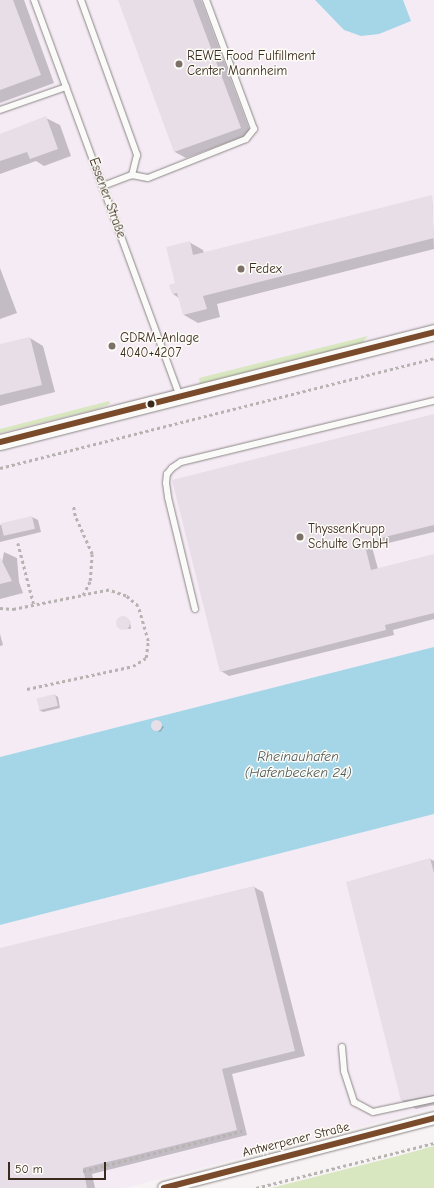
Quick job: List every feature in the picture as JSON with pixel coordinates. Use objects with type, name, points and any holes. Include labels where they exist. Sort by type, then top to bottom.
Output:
[{"type":"street","points":[[0,442],[434,332]]},
{"type":"street","name":"Antwerpener Straße","points":[[164,1188],[434,1118]]},
{"type":"lane","name":"Essener Straße","points":[[34,0],[180,396]]},
{"type":"lane","points":[[81,0],[137,155],[132,175]]},
{"type":"lane","points":[[103,186],[132,175],[148,178],[246,139],[254,129],[206,0]]},
{"type":"lane","points":[[0,110],[66,87]]},
{"type":"lane","points":[[195,609],[168,497],[166,483],[167,474],[172,468],[181,462],[434,401]]},
{"type":"lane","points":[[342,1047],[344,1071],[354,1102],[373,1112],[434,1099]]},
{"type":"path","points":[[0,468],[434,358]]},
{"type":"path","points":[[73,505],[75,516],[92,554],[90,580],[83,595]]},
{"type":"path","points":[[18,543],[34,605]]},
{"type":"path","points":[[0,608],[13,609],[109,590],[126,596],[138,606],[148,641],[146,658],[133,666],[27,689]]},
{"type":"path","points":[[83,1171],[242,1131]]},
{"type":"path","points":[[256,1188],[434,1143]]},
{"type":"shaded area","points":[[0,0],[315,0],[344,30],[410,21],[403,0],[434,0],[434,647],[0,757]]},
{"type":"shaded area","points":[[434,814],[434,1108],[125,1188],[0,1188],[0,925]]},
{"type":"green space","points":[[368,336],[362,343],[200,384],[199,378]]},
{"type":"green space","points":[[109,401],[110,404],[97,409],[0,433],[0,429]]},
{"type":"green space","points":[[434,1146],[434,1188],[271,1188],[394,1157]]},
{"type":"water","points":[[315,0],[403,0],[411,21],[379,34],[361,36],[344,30]]},
{"type":"water","name":"Rheinauhafen (Hafenbecken 24)","points":[[434,647],[434,814],[0,925],[0,757]]},
{"type":"building","points":[[0,0],[13,0],[41,75],[0,90]]},
{"type":"building","name":"REWE Food Fulfillment Center Mannheim","points":[[118,0],[193,0],[241,128],[174,152]]},
{"type":"building","points":[[46,116],[58,149],[30,159],[27,152],[0,161],[0,134]]},
{"type":"building","name":"Fedex","points":[[432,195],[434,238],[203,296],[207,309],[183,315],[177,293],[172,294],[169,285],[175,283],[166,247],[190,241],[193,255]]},
{"type":"building","points":[[30,337],[42,385],[0,395],[0,344]]},
{"type":"building","name":"ThyssenKrupp Schulte GmbH","points":[[434,414],[434,525],[364,542],[371,570],[434,554],[434,613],[385,625],[386,630],[220,672],[172,480]]},
{"type":"building","points":[[32,516],[35,529],[4,536],[1,523]]},
{"type":"building","points":[[0,557],[12,581],[0,584]]},
{"type":"building","points":[[123,616],[128,618],[130,623],[128,628],[123,630],[118,628],[116,623],[118,618]]},
{"type":"building","points":[[55,694],[58,706],[39,710],[37,699]]},
{"type":"building","points":[[156,719],[160,721],[162,725],[160,729],[156,731],[152,729],[150,725],[152,721]]},
{"type":"building","points":[[430,858],[434,873],[434,1095],[401,1101],[346,882]]},
{"type":"building","points":[[254,886],[295,1051],[222,1069],[237,1130],[83,1168],[87,1188],[0,1188],[0,948]]},
{"type":"transit line","points":[[0,442],[434,332]]},
{"type":"transit line","points":[[164,1188],[434,1118]]},
{"type":"place","name":"REWE Food Fulfillment Center Mannheim","points":[[179,64]]},
{"type":"place","name":"Fedex","points":[[241,269]]},
{"type":"place","name":"GDRM-Anlage 4040+4207","points":[[112,346]]},
{"type":"place","name":"ThyssenKrupp Schulte GmbH","points":[[300,537]]}]
